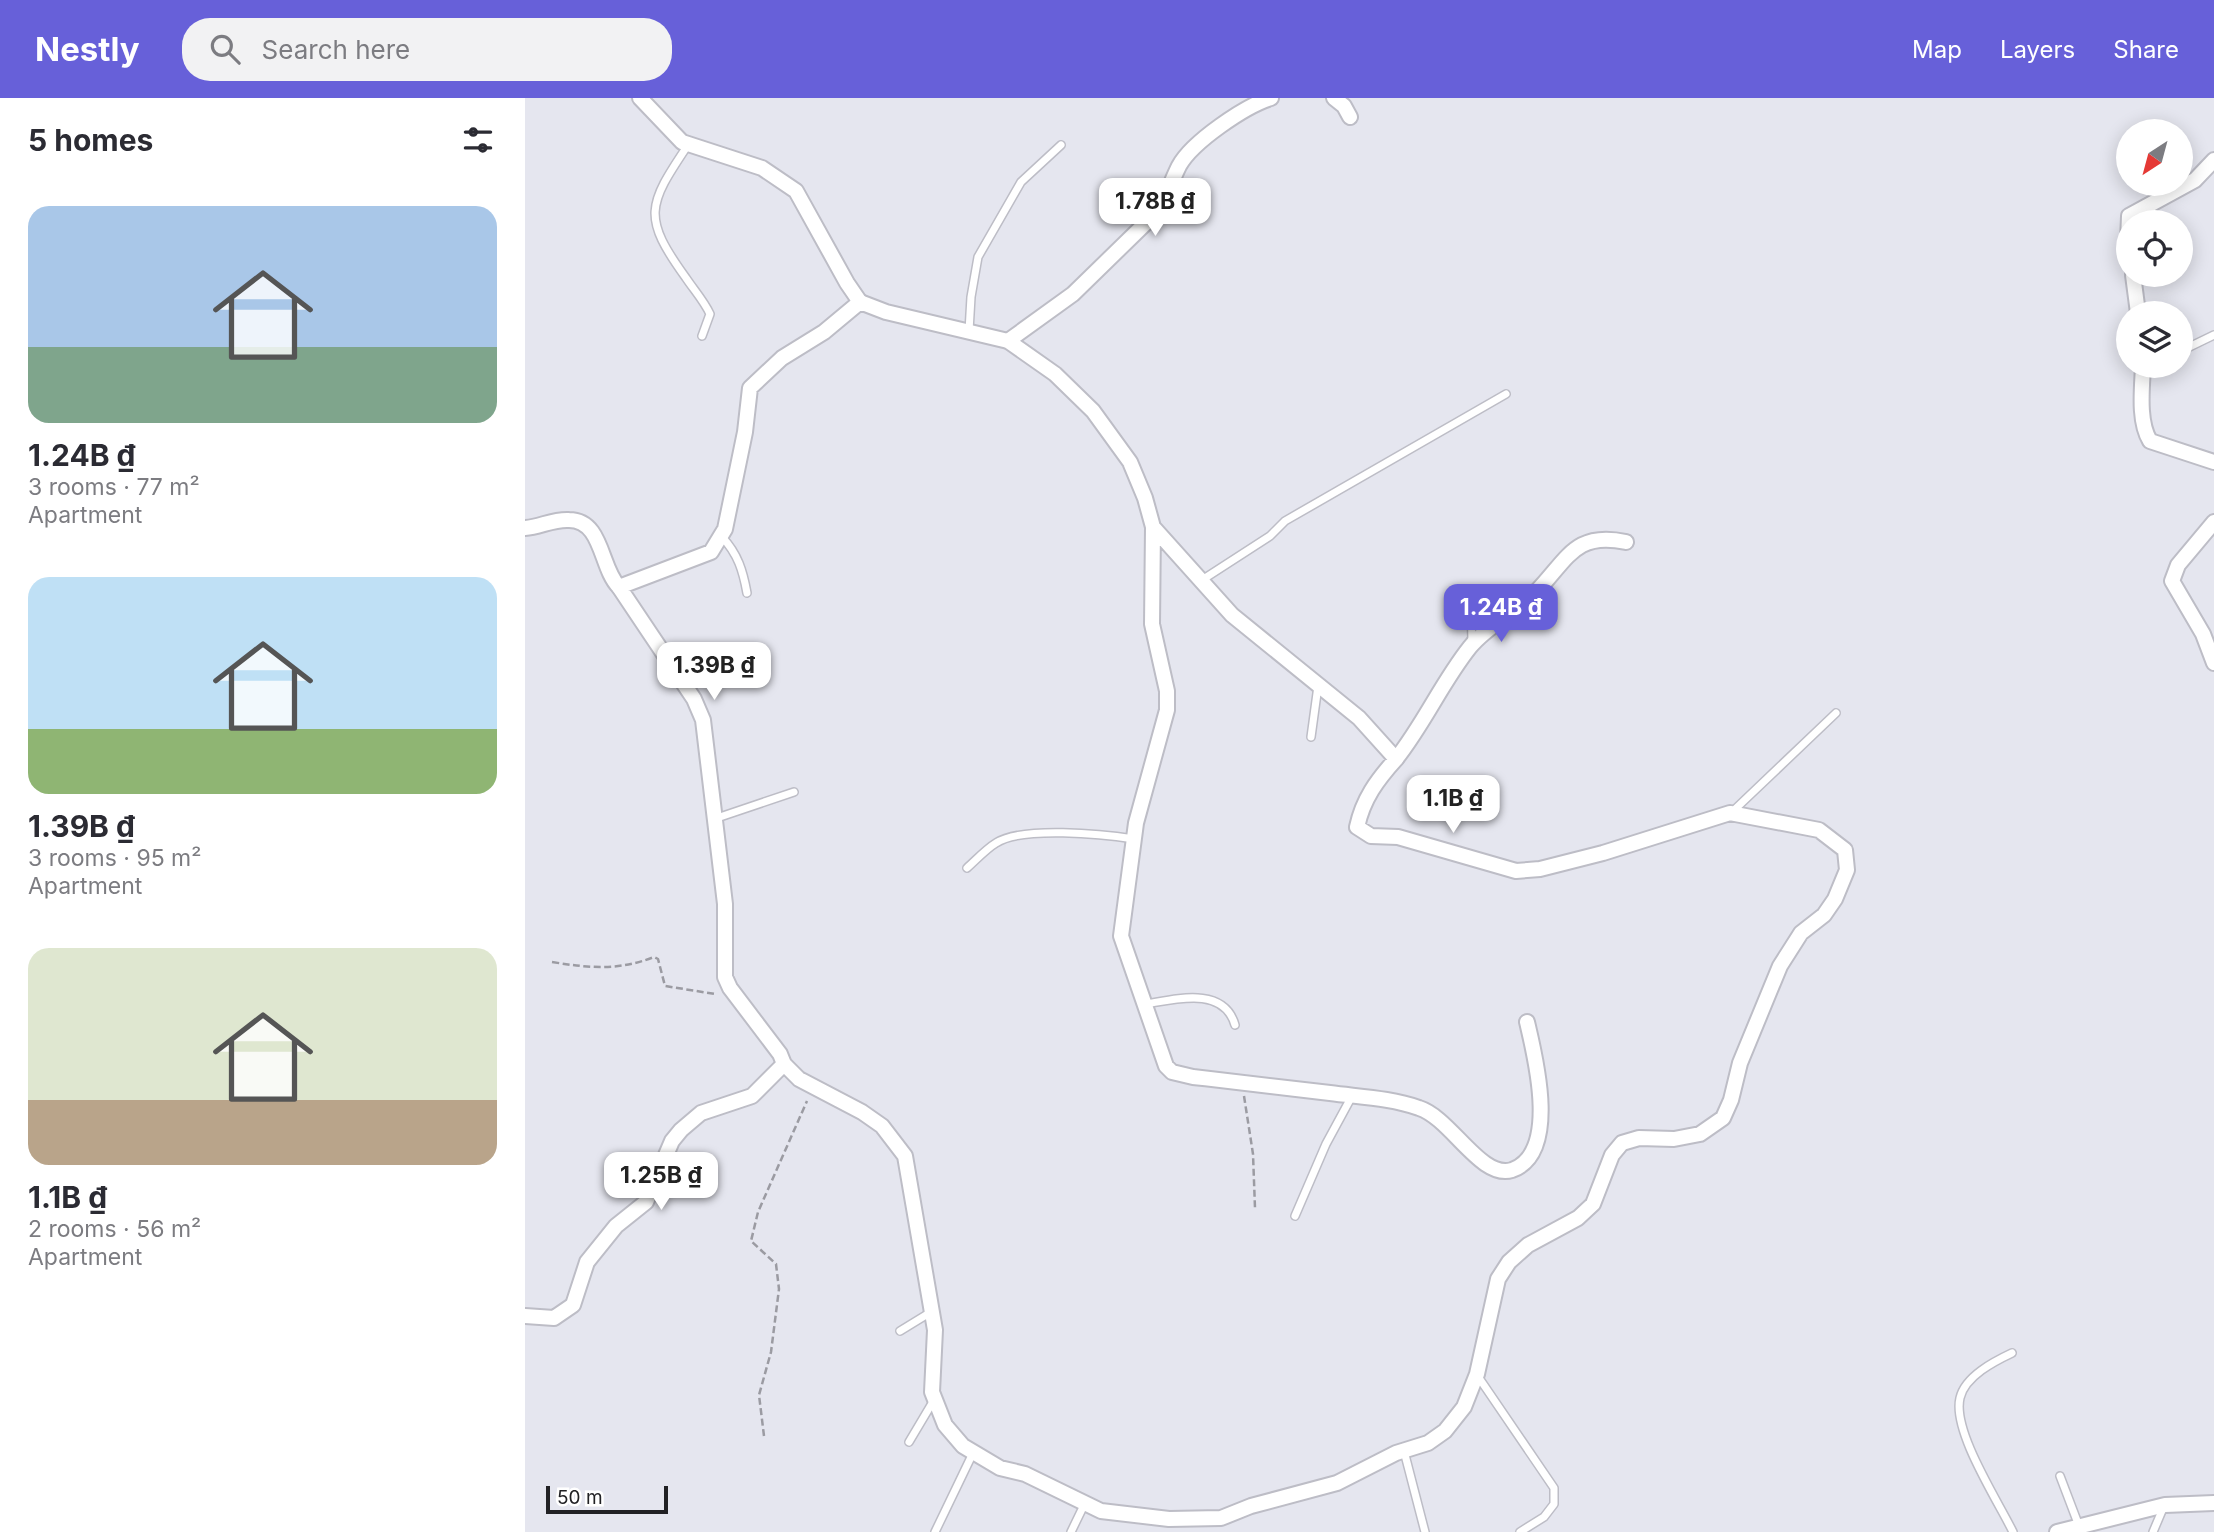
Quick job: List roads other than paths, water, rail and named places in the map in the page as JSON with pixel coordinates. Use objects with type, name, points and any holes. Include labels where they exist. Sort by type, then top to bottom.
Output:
[{"type":"street","points":[[640,98],[670,132],[688,145],[762,168],[796,191],[846,284],[860,302],[886,312],[1008,341],[1055,374],[1093,411],[1130,462],[1153,527],[1152,624],[1167,691],[1167,710],[1134,839],[1121,936],[1146,1004],[1160,1055],[1172,1072],[1422,1108],[1451,1128],[1486,1166],[1499,1172],[1514,1169],[1526,1159],[1537,1139],[1541,1107],[1540,1073],[1527,1022]]},
{"type":"street","points":[[1008,341],[1073,294],[1154,215],[1164,202],[1180,164],[1196,147],[1216,130],[1271,98]]},
{"type":"street","points":[[1334,98],[1344,106],[1350,117]]},
{"type":"street","points":[[2140,210],[2195,180],[2214,160]]},
{"type":"street","points":[[619,587],[711,552],[722,537],[745,432],[750,388],[782,358],[824,332],[860,302]]},
{"type":"street","points":[[2143,378],[2142,405],[2146,435],[2150,441],[2214,462]]},
{"type":"street","points":[[525,528],[565,519],[582,523],[594,534],[611,579],[694,698],[707,740],[713,819],[725,904],[725,977],[736,998],[780,1054],[783,1064],[814,1089],[862,1112],[883,1126],[905,1156],[932,1312],[934,1400],[945,1425],[972,1452],[1000,1468],[1025,1474],[1101,1511],[1198,1520],[1221,1518],[1251,1506],[1337,1483],[1404,1451],[1428,1443],[1445,1430],[1464,1407],[1477,1374],[1495,1289],[1509,1262],[1528,1245],[1578,1218],[1593,1204],[1612,1155],[1622,1143],[1639,1138],[1674,1139],[1700,1134],[1723,1118],[1731,1100],[1740,1063],[1780,966],[1801,933],[1824,915],[1835,899],[1848,861],[1845,850],[1836,840],[1819,830],[1730,813],[1540,870],[1516,871],[1398,837],[1371,836],[1360,831],[1359,817],[1370,790],[1417,732],[1442,685],[1472,644],[1535,593],[1586,541],[1604,537],[1626,542]]},
{"type":"street","points":[[2214,522],[2178,565],[2172,581],[2203,634],[2214,663]]},
{"type":"street","points":[[1153,527],[1232,615],[1359,718],[1396,759]]},
{"type":"street","points":[[525,1316],[554,1318],[573,1305],[587,1262],[616,1226],[646,1202],[672,1141],[681,1130],[701,1113],[752,1096],[783,1064]]},
{"type":"street","points":[[2067,1530],[2165,1505],[2214,1503]]},
{"type":"lane","points":[[688,145],[662,187],[653,214],[656,232],[665,249],[710,314],[710,322],[702,336]]},
{"type":"lane","points":[[969,331],[971,297],[978,257],[1021,182],[1061,145]]},
{"type":"lane","points":[[2193,345],[2214,335]]},
{"type":"lane","points":[[1202,580],[1270,536],[1285,521],[1506,394]]},
{"type":"lane","points":[[722,537],[732,548],[742,568],[747,593]]},
{"type":"lane","points":[[1471,598],[1472,644]]},
{"type":"lane","points":[[1311,737],[1318,686]]},
{"type":"lane","points":[[1730,813],[1836,713]]},
{"type":"lane","points":[[713,819],[794,792]]},
{"type":"lane","points":[[967,868],[998,841],[1050,833],[1095,833],[1134,839]]},
{"type":"lane","points":[[1146,1004],[1203,998],[1226,1008],[1235,1025]]},
{"type":"lane","points":[[1295,1216],[1352,1096]]},
{"type":"lane","points":[[900,1331],[932,1312]]},
{"type":"lane","points":[[2013,1353],[1991,1363],[1968,1385],[1960,1397],[1961,1427],[2013,1532]]},
{"type":"lane","points":[[1477,1374],[1554,1488],[1554,1504],[1544,1517],[1520,1532]]},
{"type":"lane","points":[[909,1442],[934,1400]]},
{"type":"lane","points":[[1404,1451],[1425,1532]]},
{"type":"lane","points":[[935,1532],[972,1452]]},
{"type":"lane","points":[[2060,1476],[2067,1530]]},
{"type":"lane","points":[[1071,1532],[1085,1502]]},
{"type":"lane","points":[[2153,1532],[2165,1505]]}]
